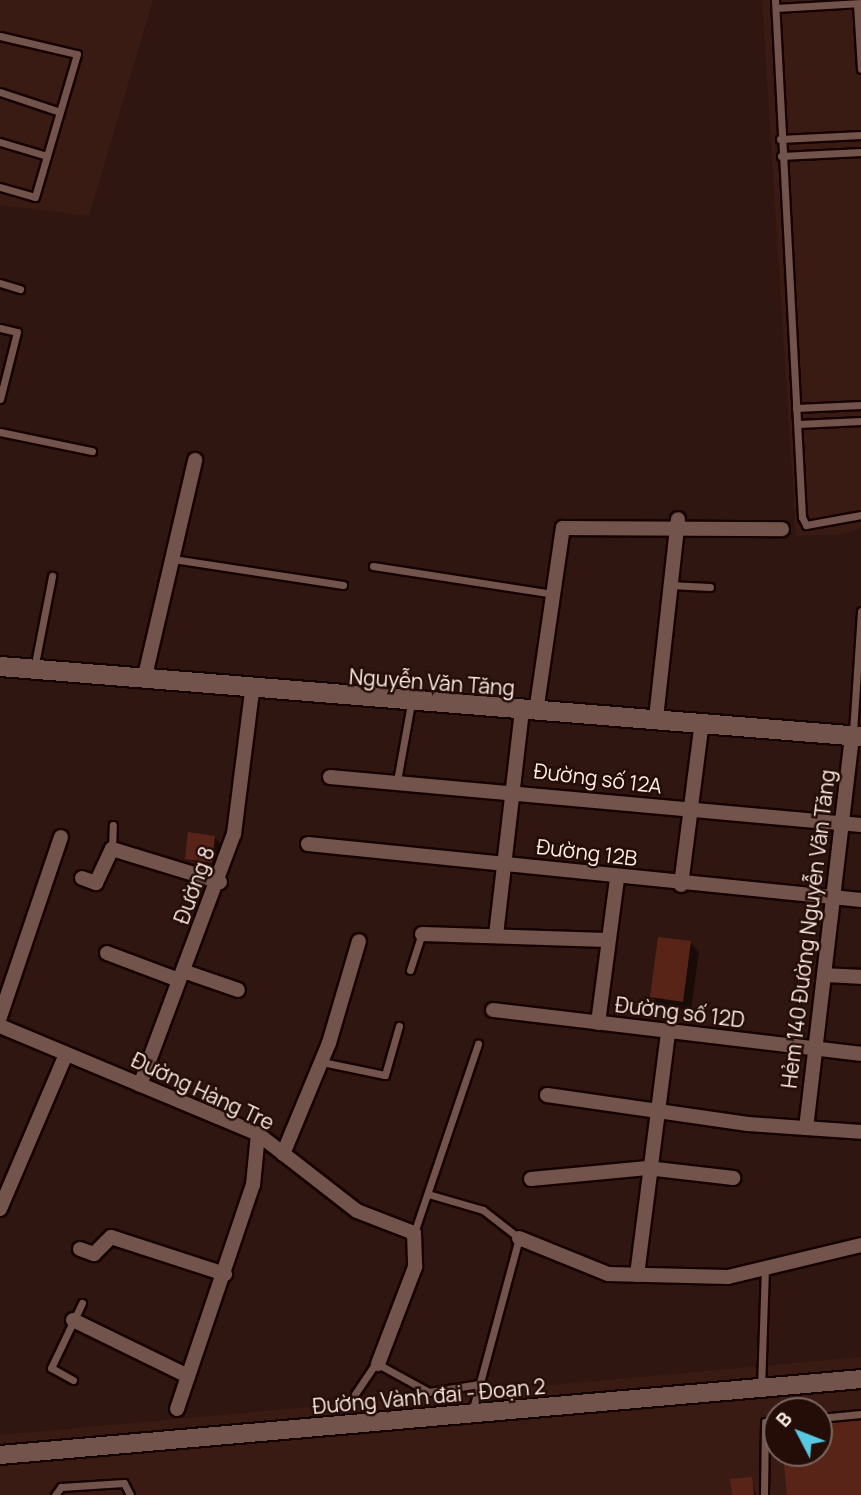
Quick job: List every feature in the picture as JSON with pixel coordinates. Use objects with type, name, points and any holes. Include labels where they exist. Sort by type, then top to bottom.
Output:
[{"type":"main road","name":"Nguyễn Văn Tăng","points":[[0,666],[252,691],[656,718],[857,736]]},
{"type":"street","points":[[144,680],[195,460]]},
{"type":"street","points":[[656,718],[677,524]]},
{"type":"street","points":[[496,935],[500,862],[511,789],[554,594],[563,528],[677,524],[782,529]]},
{"type":"street","name":"Đường 8","points":[[140,1085],[220,882],[234,834],[252,691]]},
{"type":"street","points":[[681,885],[693,810],[702,722]]},
{"type":"street","name":"Hẻm 140 Đường Nguyễn Văn Tăng","points":[[806,1128],[812,1049],[857,736]]},
{"type":"street","name":"Đường số 12A","points":[[330,777],[511,789],[693,810],[861,825]]},
{"type":"street","points":[[0,1017],[61,837]]},
{"type":"street","name":"Đường 12B","points":[[309,844],[500,862],[681,885],[861,900]]},
{"type":"street","points":[[82,878],[96,883],[112,849],[220,882]]},
{"type":"street","points":[[598,1023],[617,878]]},
{"type":"street","points":[[422,934],[607,940]]},
{"type":"street","points":[[283,1154],[322,1062],[359,941]]},
{"type":"street","points":[[107,953],[238,990]]},
{"type":"street","points":[[824,975],[861,978]]},
{"type":"street","name":"Đường số 12D","points":[[493,1010],[861,1054]]},
{"type":"street","name":"Đường Hàng Tre","points":[[0,1026],[258,1134],[357,1211],[414,1233]]},
{"type":"street","points":[[637,1275],[647,1168],[668,1032]]},
{"type":"street","points":[[0,1209],[66,1054]]},
{"type":"street","points":[[547,1095],[655,1112],[861,1132]]},
{"type":"street","points":[[177,1409],[253,1185],[258,1134]]},
{"type":"street","points":[[531,1179],[647,1168],[733,1178]]},
{"type":"street","points":[[378,1364],[415,1267],[414,1233]]},
{"type":"street","points":[[80,1249],[94,1254],[111,1237],[225,1274]]},
{"type":"street","points":[[519,1238],[608,1274],[729,1277],[861,1245]]},
{"type":"street","points":[[73,1320],[188,1376]]},
{"type":"street","name":"Đường Vành đai - Đoạn 2","points":[[0,1455],[471,1416],[861,1379]]},
{"type":"lane","points":[[861,69],[859,3],[776,4],[780,139],[796,408],[806,525],[861,515]]},
{"type":"lane","points":[[0,36],[77,54],[35,197],[0,187]]},
{"type":"lane","points":[[0,92],[60,112]]},
{"type":"lane","points":[[780,139],[861,135]]},
{"type":"lane","points":[[0,142],[47,156]]},
{"type":"lane","points":[[781,156],[861,152]]},
{"type":"lane","points":[[0,283],[20,289]]},
{"type":"lane","points":[[0,328],[17,332],[0,399]]},
{"type":"lane","points":[[796,408],[861,405]]},
{"type":"lane","points":[[798,424],[861,421]]},
{"type":"lane","points":[[0,432],[92,451]]},
{"type":"lane","points":[[172,559],[343,585]]},
{"type":"lane","points":[[373,566],[554,594]]},
{"type":"lane","points":[[34,670],[52,576]]},
{"type":"lane","points":[[670,585],[710,587]]},
{"type":"lane","points":[[857,736],[861,611]]},
{"type":"lane","points":[[397,781],[411,703]]},
{"type":"lane","points":[[112,849],[113,825]]},
{"type":"lane","points":[[410,970],[422,934]]},
{"type":"lane","points":[[322,1062],[385,1075],[399,1026]]},
{"type":"lane","points":[[414,1233],[478,1044]]},
{"type":"lane","points":[[428,1194],[483,1210],[519,1238],[471,1416]]},
{"type":"lane","points":[[761,1389],[765,1268]]},
{"type":"lane","points":[[73,1380],[51,1372],[82,1303]]},
{"type":"lane","points":[[355,1394],[378,1364],[429,1392],[479,1384]]},
{"type":"lane","points":[[833,1417],[861,1414]]},
{"type":"lane","points":[[764,1467],[764,1495]]},
{"type":"lane","points":[[55,1495],[61,1487],[124,1483],[130,1495]]},
{"type":"shaded area","points":[[0,0],[153,0],[89,216],[0,205]]},
{"type":"shaded area","points":[[762,0],[861,0],[861,528],[844,534],[796,536]]},
{"type":"shaded area","points":[[861,1357],[861,1495],[0,1495],[0,1435]]},
{"type":"building","points":[[188,832],[215,836],[212,863],[185,859]]},
{"type":"building","points":[[658,937],[691,941],[683,1002],[650,997]]},
{"type":"building","points":[[861,1417],[861,1495],[787,1495],[784,1467],[833,1467],[833,1419]]},
{"type":"building","points":[[752,1477],[754,1495],[732,1495],[730,1479]]}]
